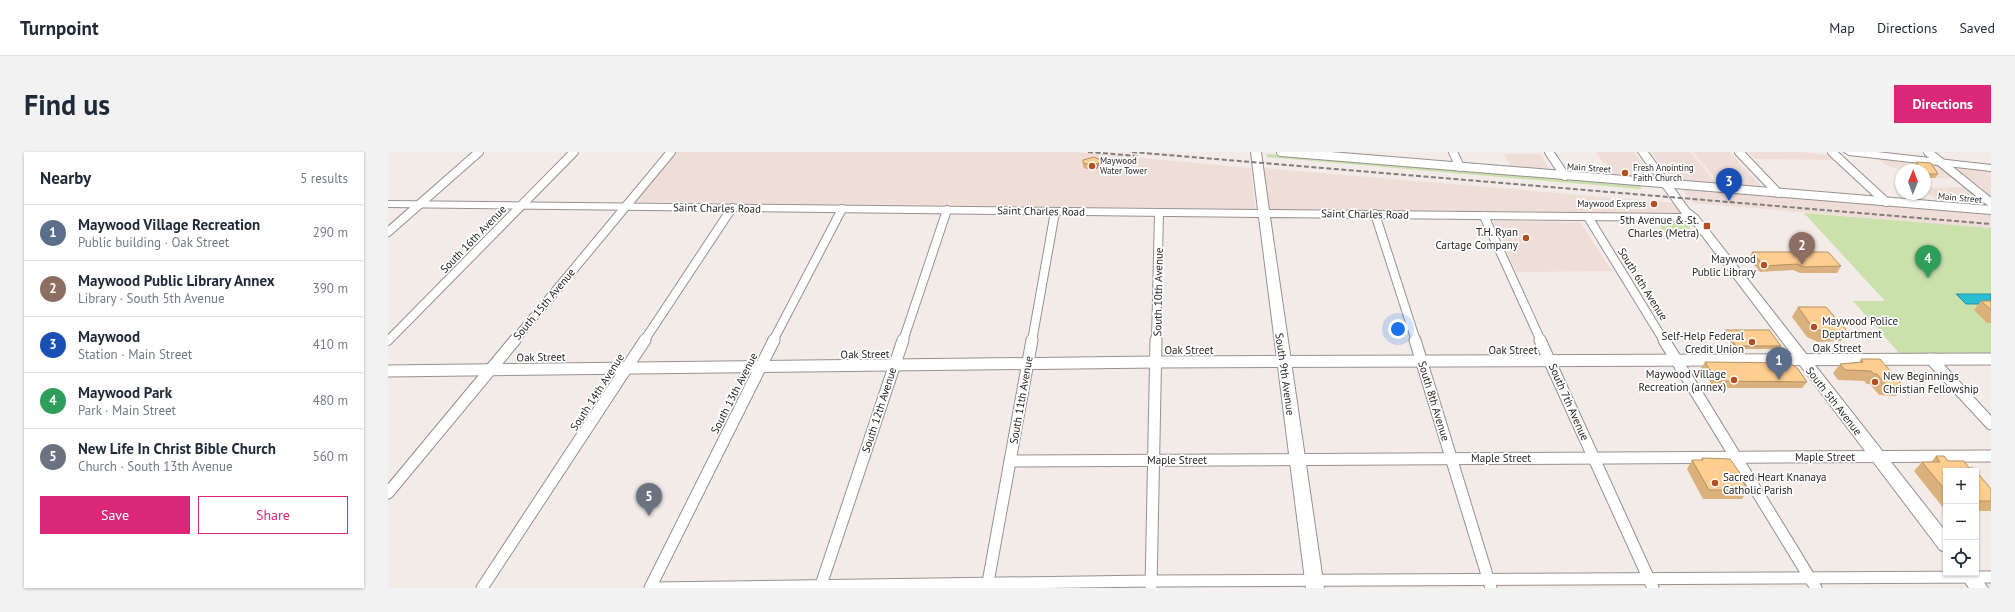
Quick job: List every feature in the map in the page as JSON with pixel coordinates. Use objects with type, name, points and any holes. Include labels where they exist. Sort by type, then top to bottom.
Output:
[{"type":"main road","name":"South 5th Avenue","points":[[1643,152],[1667,184],[1667,187],[1676,195],[1685,211],[1694,218],[1943,541]]},
{"type":"main road","points":[[1849,152],[1991,168]]},
{"type":"main road","name":"South 9th Avenue","points":[[1256,156],[1314,584]]},
{"type":"main road","name":"Saint Charles Road","points":[[388,204],[1694,218]]},
{"type":"street","points":[[388,232],[479,152]]},
{"type":"street","name":"South 16th Avenue","points":[[388,341],[574,152]]},
{"type":"street","name":"South 15th Avenue","points":[[388,493],[671,152]]},
{"type":"street","name":"Main Street","points":[[1282,152],[1360,155],[1460,167],[1991,210]]},
{"type":"street","points":[[1453,152],[1460,167]]},
{"type":"street","points":[[1549,152],[1565,176]]},
{"type":"street","points":[[1739,152],[1778,193]]},
{"type":"street","points":[[1832,152],[1886,202]]},
{"type":"street","points":[[1928,152],[1991,203]]},
{"type":"street","name":"South 14th Avenue","points":[[482,588],[732,208]]},
{"type":"street","name":"South 13th Avenue","points":[[651,588],[760,367],[842,209]]},
{"type":"street","name":"South 12th Avenue","points":[[821,587],[947,210]]},
{"type":"street","name":"South 11th Avenue","points":[[988,586],[1056,212]]},
{"type":"street","name":"South 10th Avenue","points":[[1151,584],[1159,213]]},
{"type":"street","name":"South 8th Avenue","points":[[1375,214],[1422,361],[1490,584]]},
{"type":"street","name":"South 7th Avenue","points":[[1484,216],[1552,362],[1651,583]]},
{"type":"street","name":"South 6th Avenue","points":[[1588,217],[1812,583]]},
{"type":"street","points":[[1932,359],[1991,424]]},
{"type":"street","name":"Oak Street","points":[[388,371],[1156,362],[1552,362],[1991,359]]},
{"type":"street","name":"Maple Street","points":[[1010,461],[1991,456]]},
{"type":"street","points":[[651,588],[1151,584],[1812,583],[1972,579],[1991,577]]},
{"type":"shaded area","points":[[676,152],[1076,152],[1251,168],[1255,209],[634,202]]},
{"type":"shaded area","points":[[1596,152],[1634,152],[1654,179],[1612,175]]},
{"type":"shaded area","points":[[1651,152],[1690,152],[1717,184],[1674,181]]},
{"type":"shaded area","points":[[1693,152],[1729,152],[1762,187],[1720,184]]},
{"type":"shaded area","points":[[1748,152],[1802,152],[1827,155],[1833,160],[1755,159]]},
{"type":"shaded area","points":[[1504,154],[1540,154],[1550,170],[1511,167]]},
{"type":"shaded area","points":[[1879,159],[1923,164],[1895,164],[1895,168],[1886,165]]},
{"type":"shaded area","points":[[1931,165],[1941,166],[1956,178],[1931,178]]},
{"type":"shaded area","points":[[1262,168],[1676,203],[1684,213],[1269,210]]},
{"type":"shaded area","points":[[1953,168],[1991,171],[1991,200]]},
{"type":"shaded area","points":[[1967,187],[1990,207],[1941,204],[1931,195],[1931,188]]},
{"type":"shaded area","points":[[1682,188],[1991,214],[1991,228],[1692,203]]},
{"type":"shaded area","points":[[1493,221],[1580,222],[1612,271],[1516,272]]},
{"type":"green space","points":[[1267,154],[1641,185],[1641,189],[1267,157]]},
{"type":"green space","points":[[1804,213],[1991,228],[1991,354],[1900,354],[1853,301],[1885,301]]},
{"type":"green space","points":[[1658,223],[1686,223],[1695,234],[1665,234]]},
{"type":"water","points":[[1956,294],[1991,294],[1991,304],[1966,304]]},
{"type":"building","points":[[1094,157],[1103,161],[1096,164],[1083,163],[1083,160]]},
{"type":"building","points":[[1916,162],[1931,163],[1938,174],[1931,174],[1931,164],[1918,164]]},
{"type":"building","points":[[1752,252],[1828,252],[1841,266],[1803,267],[1797,264],[1764,266]]},
{"type":"building","points":[[1981,301],[1991,301],[1991,310]]},
{"type":"building","points":[[1798,307],[1826,307],[1848,332],[1824,332],[1813,328]]},
{"type":"building","name":"Self-Help Federal Credit Union","points":[[1725,330],[1769,330],[1781,346],[1736,346]]},
{"type":"building","points":[[1861,359],[1880,359],[1904,387],[1886,385],[1877,374],[1874,374],[1871,371],[1845,370],[1840,364],[1863,362]]},
{"type":"building","points":[[1705,362],[1790,363],[1798,369],[1807,382],[1717,381]]},
{"type":"building","points":[[1936,456],[1944,456],[1948,461],[1964,461],[1969,468],[1943,468],[1943,487],[1922,462],[1940,462]]},
{"type":"building","points":[[1702,458],[1730,459],[1745,480],[1742,480],[1748,490],[1709,490],[1692,460],[1703,460]]},
{"type":"building","points":[[1979,475],[1991,489],[1991,501],[1979,501]]},
{"type":"railway","points":[[1088,152],[1138,156]]},
{"type":"railway","points":[[1132,152],[1991,224]]},
{"type":"place","name":"Maywood Water Tower","points":[[1092,166]]},
{"type":"place","name":"Fresh Anointing Faith Church","points":[[1625,173]]},
{"type":"place","name":"Maywood","points":[[1729,201]]},
{"type":"place","name":"Maywood Express","points":[[1654,204]]},
{"type":"place","name":"5th Avenue & St. Charles (Metra)","points":[[1707,226]]},
{"type":"place","name":"T.H. Ryan Cartage Company","points":[[1526,238]]},
{"type":"place","name":"Maywood Public Library","points":[[1764,265]]},
{"type":"place","name":"Maywood Public Library Annex","points":[[1802,265]]},
{"type":"place","name":"Maywood Park","points":[[1928,278]]},
{"type":"place","name":"Maywood Police Deptartment","points":[[1814,327]]},
{"type":"place","name":"Self-Help Federal Credit Union","points":[[1752,342]]},
{"type":"place","name":"Maywood Village Recreation (annex)","points":[[1734,380]]},
{"type":"place","name":"Maywood Village Recreation","points":[[1779,380]]},
{"type":"place","name":"New Beginnings Christian Fellowship","points":[[1875,382]]},
{"type":"place","name":"Sacred Heart Knanaya Catholic Parish","points":[[1715,483]]},
{"type":"place","name":"New Life In Christ Bible Church","points":[[649,516]]}]
